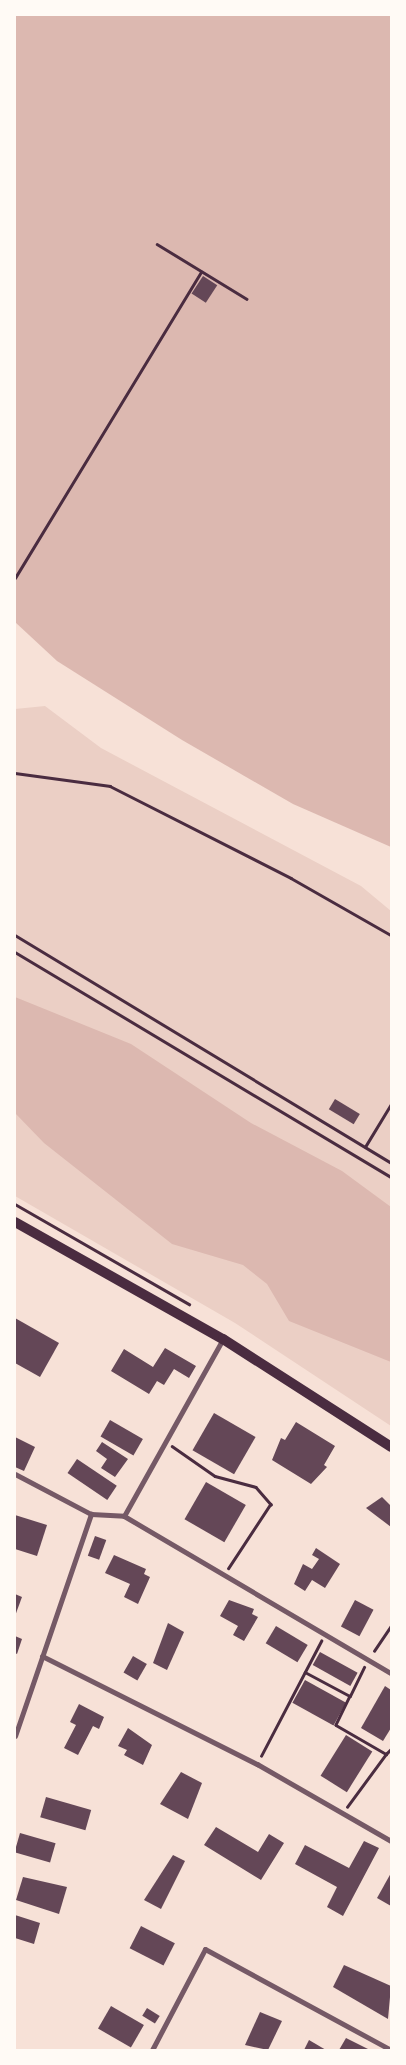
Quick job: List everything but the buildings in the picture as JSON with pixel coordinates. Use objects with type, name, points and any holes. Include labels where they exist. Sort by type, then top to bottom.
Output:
[{"type":"main road","points":[[15,1222],[223,1339],[391,1447]]},
{"type":"street","points":[[124,1516],[223,1339]]},
{"type":"street","points":[[15,1474],[91,1514],[124,1516],[391,1673]]},
{"type":"street","points":[[15,1736],[91,1514]]},
{"type":"street","points":[[42,1656],[257,1764],[391,1841]]},
{"type":"street","points":[[152,2050],[205,1949],[391,2050]]},
{"type":"path","points":[[156,244],[247,299]]},
{"type":"path","points":[[15,578],[202,272]]},
{"type":"path","points":[[15,773],[110,786],[273,868],[391,935]]},
{"type":"path","points":[[15,935],[391,1163]]},
{"type":"path","points":[[15,952],[391,1178]]},
{"type":"path","points":[[365,1147],[391,1104]]},
{"type":"path","points":[[165,1442],[215,1476],[256,1487],[271,1504],[224,1576]]},
{"type":"path","points":[[386,1754],[336,1725],[368,1659],[391,1626]]},
{"type":"path","points":[[257,1764],[324,1635]]},
{"type":"path","points":[[305,1672],[350,1696]]},
{"type":"path","points":[[343,1814],[391,1749]]},
{"type":"shaded area","points":[[15,15],[391,15],[391,847],[293,804],[182,740],[57,661],[15,622]]},
{"type":"shaded area","points":[[45,706],[101,748],[361,886],[391,911],[391,1426],[235,1323],[15,1196],[15,709]]},
{"type":"shaded area","points":[[15,997],[131,1044],[251,1123],[342,1171],[391,1207],[391,1362],[289,1321],[267,1284],[243,1265],[172,1244],[44,1143],[15,1113]]}]
